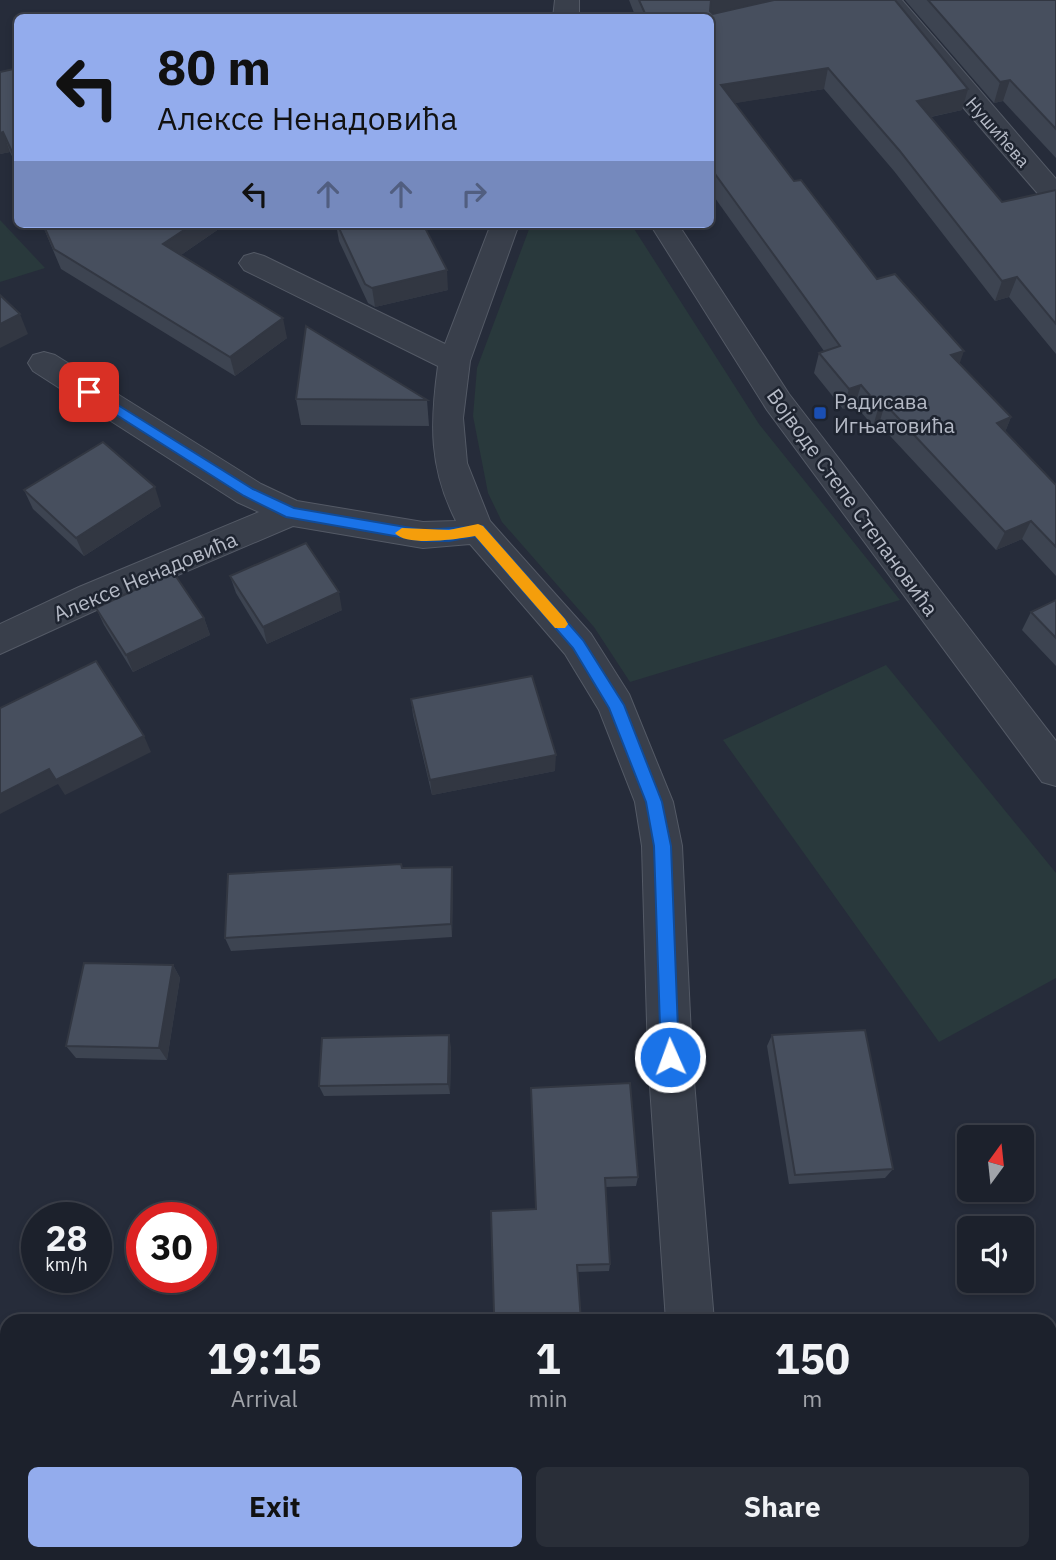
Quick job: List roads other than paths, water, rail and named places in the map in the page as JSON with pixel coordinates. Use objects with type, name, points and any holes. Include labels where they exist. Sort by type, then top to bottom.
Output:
[{"type":"street","name":"Нушићева","points":[[889,0],[971,100],[1056,197]]},
{"type":"street","points":[[504,228],[454,361],[447,418],[451,463],[466,507],[478,530],[578,644],[616,705],[654,802],[663,846],[670,1057],[689,1314]]},
{"type":"street","name":"Војводе Степе Степановића","points":[[667,228],[778,402],[1056,770]]},
{"type":"street","points":[[254,263],[454,361]]},
{"type":"street","points":[[44,363],[248,493],[291,513],[423,535],[449,536],[478,530]]},
{"type":"street","name":"Алексе Ненадовића","points":[[0,640],[91,597],[291,513]]},
{"type":"place","name":"Радисава Игњатовића","points":[[820,413]]}]
